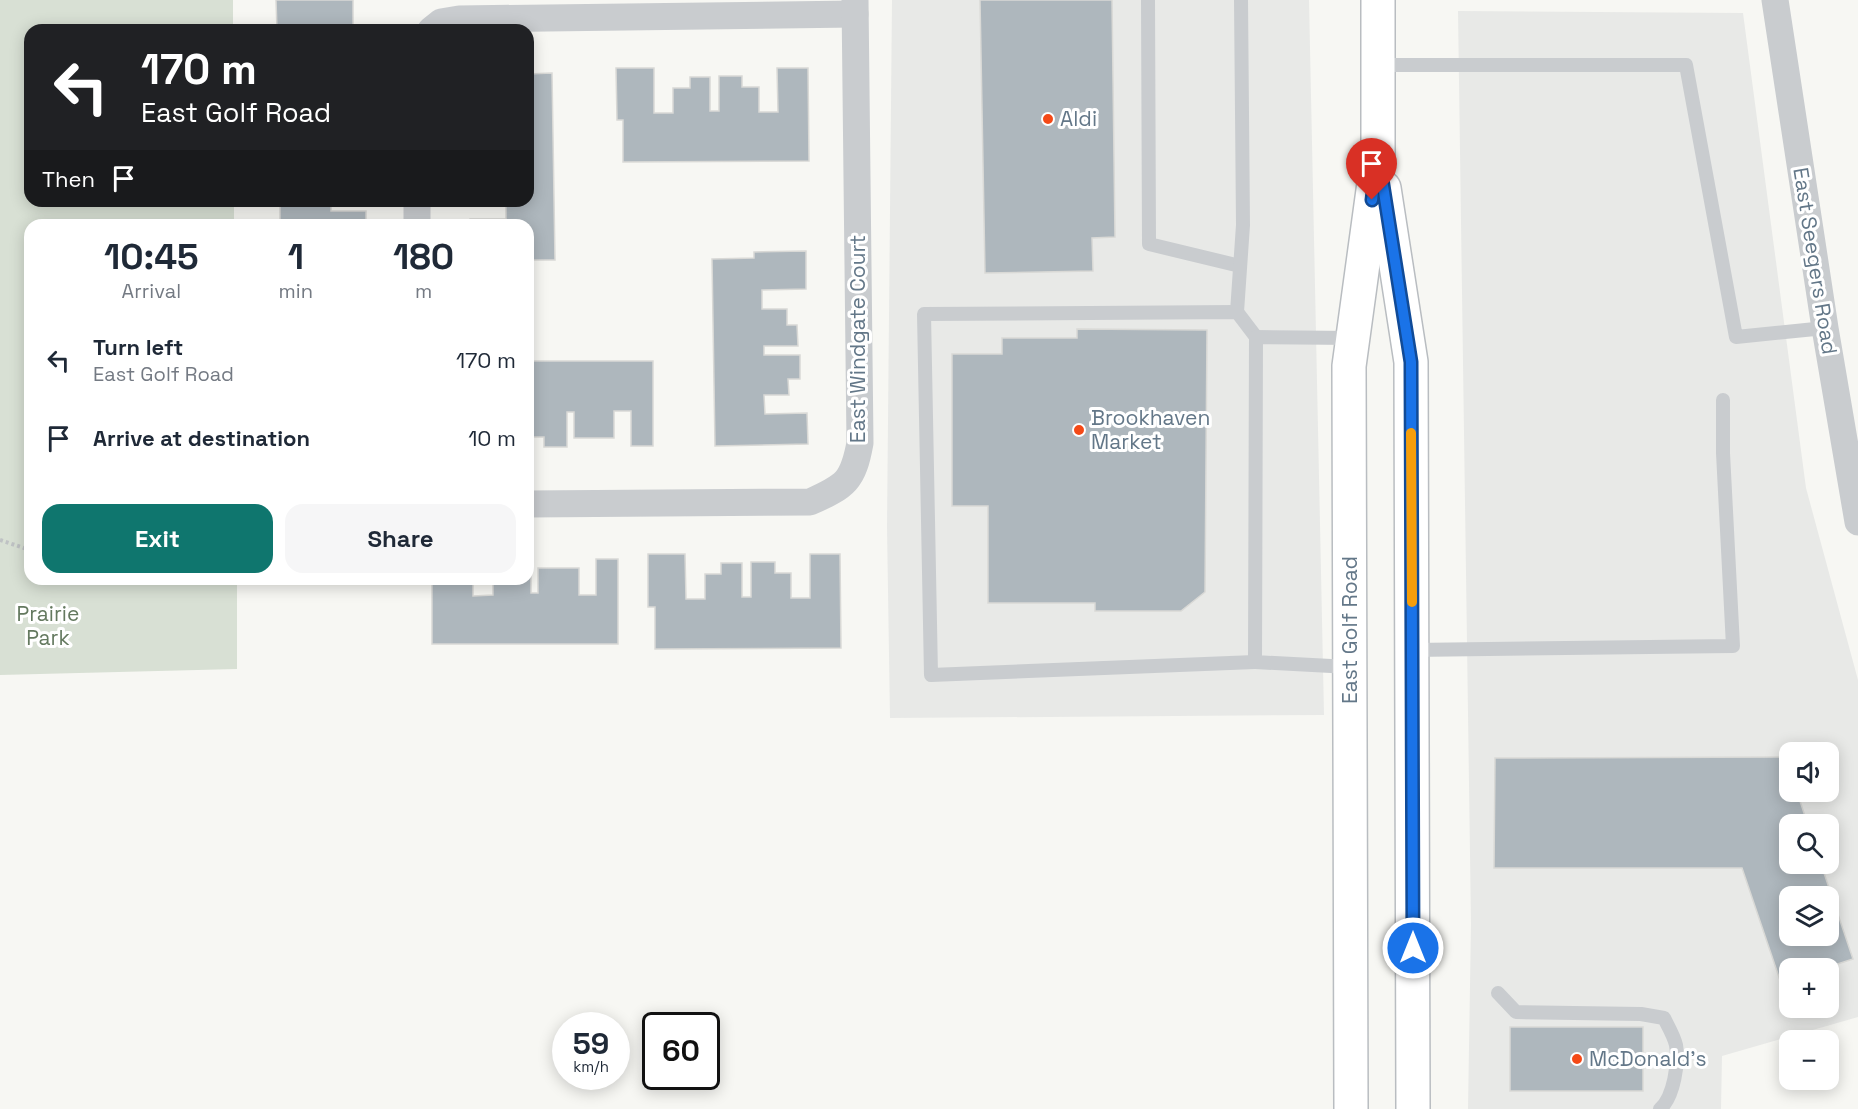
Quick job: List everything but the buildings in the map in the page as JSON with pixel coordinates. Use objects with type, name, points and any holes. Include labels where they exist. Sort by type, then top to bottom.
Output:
[{"type":"main road","name":"East Golf Road","points":[[1351,1109],[1349,366],[1378,154],[1378,0]]},
{"type":"main road","name":"East Golf Road","points":[[1378,154],[1411,362],[1413,1109]]},
{"type":"street","name":"East Seegers Road","points":[[1775,0],[1825,328],[1858,522]]},
{"type":"street","name":"East Windgate Court","points":[[438,24],[459,19],[855,7],[860,443],[855,469],[838,490],[810,502],[534,504]]},
{"type":"lane","points":[[1148,0],[1149,244],[1240,266]]},
{"type":"lane","points":[[1241,0],[1242,225],[1237,312],[1256,336],[1255,662]]},
{"type":"lane","points":[[1378,65],[1686,64],[1736,337],[1825,328]]},
{"type":"lane","points":[[1237,312],[924,314],[931,675],[1255,662],[1350,667]]},
{"type":"lane","points":[[1256,336],[1354,338]]},
{"type":"lane","points":[[1412,650],[1733,646],[1722,400]]},
{"type":"lane","points":[[1498,993],[1516,1012],[1641,1014],[1664,1017],[1676,1044],[1676,1074],[1665,1104],[1660,1109]]},
{"type":"path","points":[[0,540],[24,548]]},
{"type":"shaded area","points":[[892,0],[1309,0],[1324,715],[890,718],[887,527]]},
{"type":"shaded area","points":[[1458,11],[1743,13],[1806,488],[1858,680],[1858,1017],[1813,1030],[1779,1030],[1779,1040],[1722,1056],[1721,1109],[1468,1109],[1471,924]]},
{"type":"green space","name":"Prairie Park","points":[[0,0],[233,0],[233,24],[24,24],[24,207],[234,207],[234,219],[24,219],[24,585],[237,585],[237,669],[0,675]]},
{"type":"slow traffic","points":[[1411,433],[1412,602]]},
{"type":"place","name":"Aldi","points":[[1048,119]]},
{"type":"place","name":"Brookhaven Market","points":[[1079,430]]},
{"type":"place","name":"McDonald's","points":[[1577,1059]]},
{"type":"route","points":[[1372,200],[1378,154],[1411,362],[1413,948]]}]
